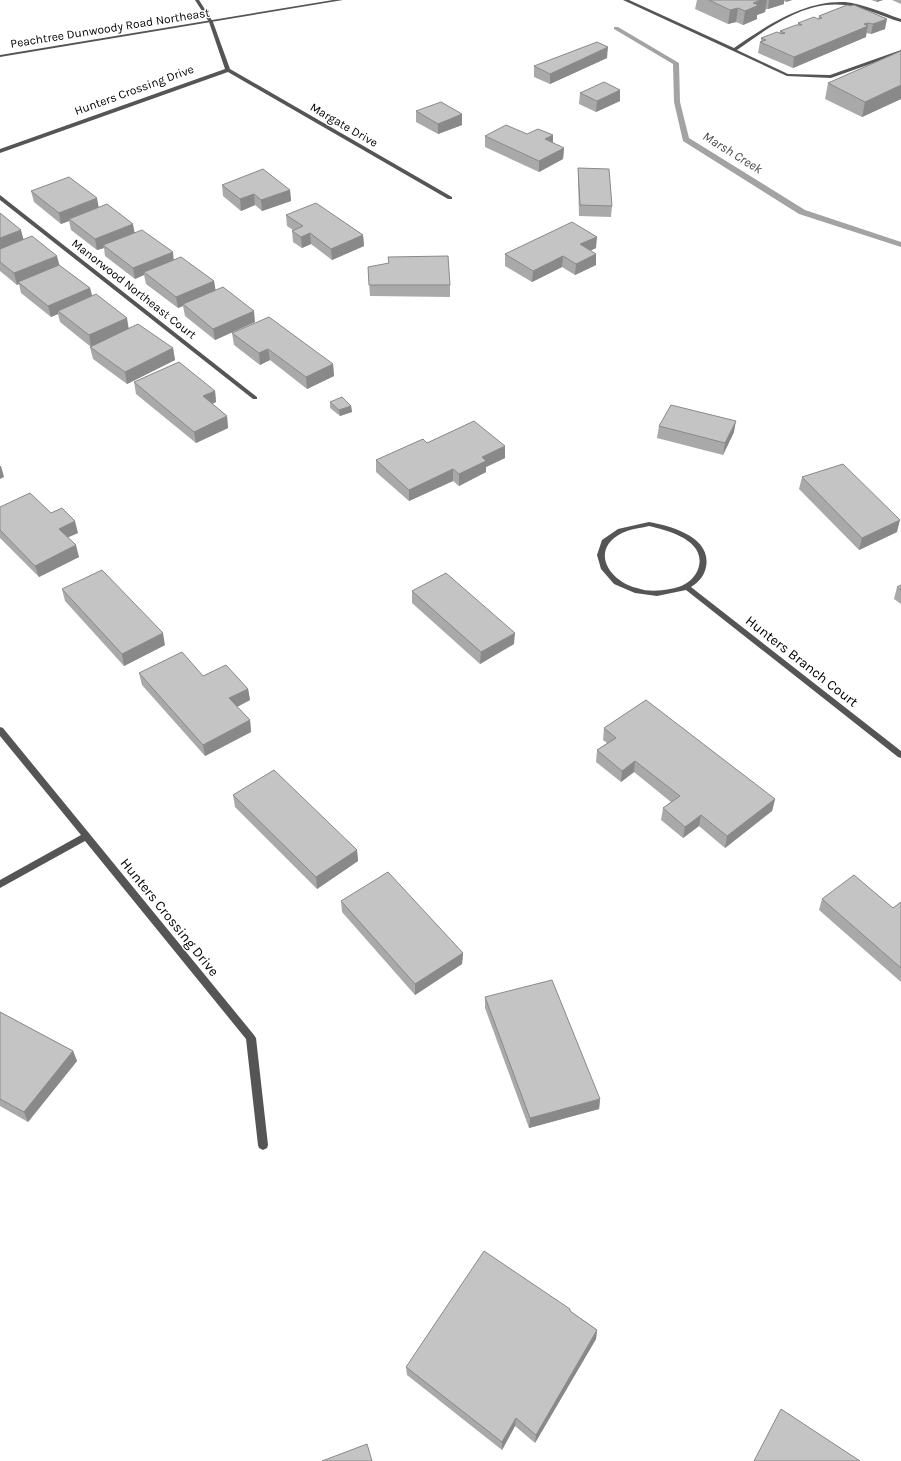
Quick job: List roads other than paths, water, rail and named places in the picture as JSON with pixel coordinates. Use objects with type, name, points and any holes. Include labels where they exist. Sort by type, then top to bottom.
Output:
[{"type":"street","points":[[197,0],[211,22],[228,70]]},
{"type":"street","name":"Peachtree Dunwoody Road Northeast","points":[[0,56],[341,0]]},
{"type":"street","points":[[625,0],[787,75],[831,77],[901,51]]},
{"type":"street","points":[[734,50],[768,26],[808,7],[839,3],[876,12],[901,21]]},
{"type":"street","name":"Hunters Crossing Drive","points":[[0,151],[228,70]]},
{"type":"street","name":"Margate Drive","points":[[228,70],[450,198]]},
{"type":"street","name":"Manorwood Northeast Court","points":[[0,197],[255,398]]},
{"type":"street","points":[[649,524],[666,527],[682,533],[695,542],[702,554],[703,566],[698,577],[687,587],[673,592],[656,594],[639,592],[624,587],[611,579],[601,566],[599,558],[601,547],[619,530],[633,526],[649,524]]},
{"type":"street","name":"Hunters Branch Court","points":[[687,587],[901,755]]},
{"type":"street","name":"Hunters Crossing Drive","points":[[0,730],[251,1038],[263,1145]]},
{"type":"street","points":[[0,884],[87,836]]},
{"type":"waterway","name":"Marsh Creek","points":[[616,28],[676,63],[677,102],[686,139],[802,212],[901,245]]}]
